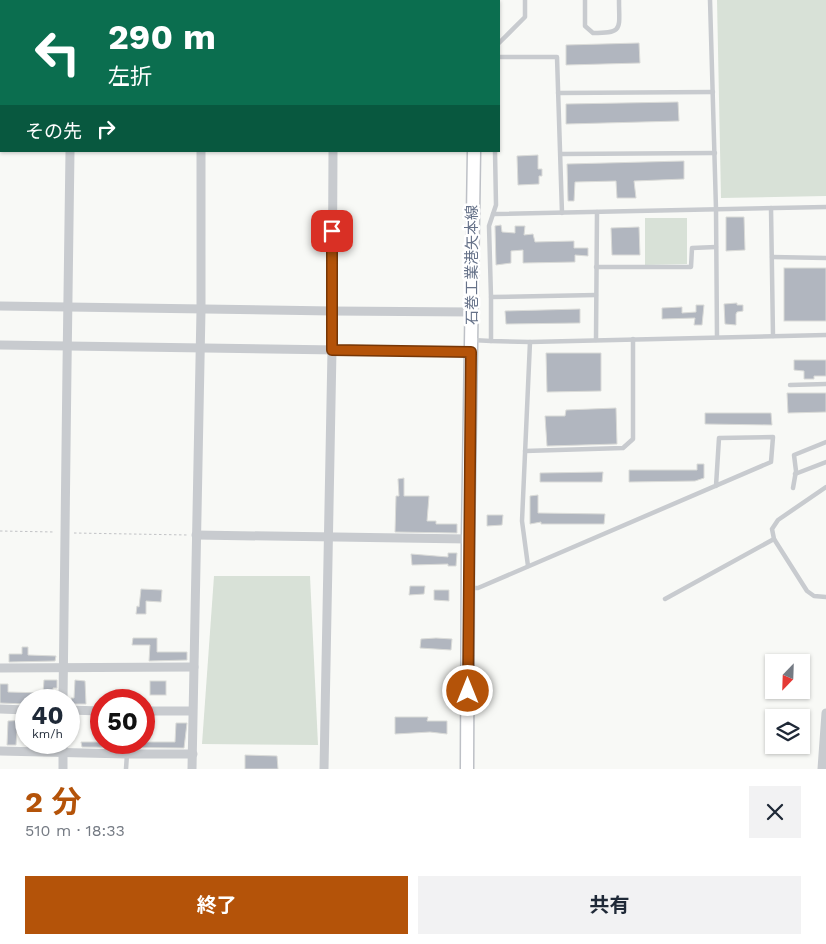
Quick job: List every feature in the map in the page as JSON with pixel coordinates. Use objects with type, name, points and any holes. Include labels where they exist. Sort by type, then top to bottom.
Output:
[{"type":"main road","name":"石巻工業港矢本線","points":[[467,769],[468,539],[474,152]]},
{"type":"street","points":[[63,689],[70,152]]},
{"type":"street","points":[[192,769],[202,152]]},
{"type":"street","points":[[324,769],[332,350],[333,152]]},
{"type":"street","points":[[0,306],[472,312]]},
{"type":"street","points":[[0,345],[332,350],[471,346]]},
{"type":"street","points":[[196,535],[468,539]]},
{"type":"street","points":[[0,668],[194,667]]},
{"type":"street","points":[[0,709],[15,710]]},
{"type":"street","points":[[155,711],[192,711]]},
{"type":"street","points":[[822,769],[826,713]]},
{"type":"street","points":[[0,751],[15,751]]},
{"type":"street","points":[[63,754],[63,769]]},
{"type":"street","points":[[155,754],[192,754]]},
{"type":"lane","points":[[500,42],[524,17],[525,0]]},
{"type":"lane","points":[[585,0],[585,26],[592,34],[602,34],[617,30],[619,25],[619,0]]},
{"type":"lane","points":[[710,0],[715,153],[717,337]]},
{"type":"lane","points":[[500,57],[557,57],[562,213]]},
{"type":"lane","points":[[558,93],[713,92]]},
{"type":"lane","points":[[491,341],[489,226],[496,205],[495,152]]},
{"type":"lane","points":[[561,154],[715,153]]},
{"type":"lane","points":[[493,214],[826,207]]},
{"type":"lane","points":[[771,208],[773,336]]},
{"type":"lane","points":[[596,340],[597,212]]},
{"type":"lane","points":[[596,267],[691,267],[692,248],[716,247]]},
{"type":"lane","points":[[772,258],[826,258]]},
{"type":"lane","points":[[491,297],[596,295]]},
{"type":"lane","points":[[471,346],[491,341],[530,342],[826,335]]},
{"type":"lane","points":[[525,451],[623,448],[633,439],[633,339]]},
{"type":"lane","points":[[528,566],[522,521],[530,342]]},
{"type":"lane","points":[[790,385],[826,384]]},
{"type":"lane","points":[[468,588],[478,588],[528,566],[716,486],[771,462],[773,437],[719,438],[716,486]]},
{"type":"lane","points":[[793,488],[795,474],[794,455],[826,442]]},
{"type":"lane","points":[[795,474],[826,462]]},
{"type":"lane","points":[[826,487],[778,520],[772,528],[774,539],[807,591],[814,596],[826,597]]},
{"type":"lane","points":[[665,599],[774,539]]},
{"type":"lane","points":[[126,769],[127,754]]},
{"type":"path","points":[[0,531],[196,535]]},
{"type":"shaded area","points":[[717,0],[826,0],[826,196],[721,198]]},
{"type":"shaded area","points":[[645,218],[687,218],[687,264],[645,265]]},
{"type":"shaded area","points":[[214,576],[310,576],[318,745],[202,744]]},
{"type":"building","points":[[639,43],[640,63],[566,65],[566,45]]},
{"type":"building","points":[[678,102],[679,121],[566,124],[566,104]]},
{"type":"building","points":[[538,155],[538,169],[542,169],[542,176],[539,176],[539,184],[518,185],[517,156]]},
{"type":"building","points":[[684,161],[684,179],[634,181],[636,198],[617,198],[616,181],[575,182],[574,201],[568,201],[567,164]]},
{"type":"building","points":[[726,217],[744,217],[745,250],[726,251]]},
{"type":"building","points":[[501,225],[502,232],[515,233],[515,226],[525,226],[524,235],[533,234],[535,242],[574,241],[574,248],[588,248],[588,256],[575,255],[575,262],[523,263],[523,250],[511,251],[511,263],[496,265],[495,226]]},
{"type":"building","points":[[639,227],[640,255],[612,255],[611,228]]},
{"type":"building","points":[[784,268],[826,268],[826,321],[784,321]]},
{"type":"building","points":[[737,303],[737,305],[743,305],[743,311],[736,314],[736,325],[725,324],[724,304]]},
{"type":"building","points":[[696,305],[704,305],[702,325],[694,325],[695,318],[662,319],[662,308],[682,307],[682,313],[696,312]]},
{"type":"building","points":[[580,309],[580,323],[506,324],[505,311]]},
{"type":"building","points":[[546,353],[601,353],[601,391],[547,392]]},
{"type":"building","points":[[794,360],[826,360],[826,376],[814,376],[814,379],[804,379],[804,371],[794,370]]},
{"type":"building","points":[[787,393],[826,393],[826,412],[788,413]]},
{"type":"building","points":[[616,408],[617,444],[547,446],[545,416],[565,416],[566,410]]},
{"type":"building","points":[[705,413],[771,413],[772,425],[705,424]]},
{"type":"building","points":[[697,464],[704,464],[704,478],[695,481],[629,482],[629,470],[697,470]]},
{"type":"building","points":[[603,472],[602,482],[540,482],[540,473]]},
{"type":"building","points":[[404,478],[404,496],[429,496],[427,521],[436,521],[436,524],[457,524],[457,533],[395,532],[396,496],[399,496],[398,479]]},
{"type":"building","points":[[538,495],[538,513],[605,514],[604,524],[541,524],[541,522],[530,524],[530,496]]},
{"type":"building","points":[[487,515],[503,515],[502,525],[487,526]]},
{"type":"building","points":[[448,553],[457,553],[456,566],[448,566],[448,564],[412,565],[411,554],[448,557]]},
{"type":"building","points":[[410,586],[425,586],[424,594],[409,595]]},
{"type":"building","points":[[141,589],[162,590],[161,602],[146,601],[146,614],[136,614],[137,606],[139,607]]},
{"type":"building","points":[[434,590],[449,590],[449,601],[434,600]]},
{"type":"building","points":[[133,638],[157,638],[157,652],[187,652],[187,660],[149,661],[150,645],[132,645]]},
{"type":"building","points":[[421,639],[452,639],[451,650],[420,648]]},
{"type":"building","points":[[22,647],[28,647],[28,655],[56,656],[55,661],[9,662],[9,654],[22,654]]},
{"type":"building","points":[[44,680],[57,680],[57,688],[43,689]]},
{"type":"building","points":[[75,680],[85,681],[86,704],[80,704],[80,689],[74,689]]},
{"type":"building","points":[[150,681],[166,681],[166,695],[155,695],[155,689],[150,689]]},
{"type":"building","points":[[0,684],[8,684],[8,692],[15,692],[15,704],[0,703]]},
{"type":"building","points":[[395,717],[428,717],[427,721],[447,721],[447,734],[430,732],[395,734]]},
{"type":"building","points":[[8,721],[15,721],[15,745],[7,745]]},
{"type":"building","points":[[176,723],[187,723],[184,748],[155,748],[155,742],[175,742]]},
{"type":"building","points":[[81,742],[90,742],[90,747],[82,747]]},
{"type":"building","points":[[245,755],[277,756],[278,769],[245,769]]},
{"type":"route","points":[[332,231],[332,350],[471,352],[468,691]]}]
